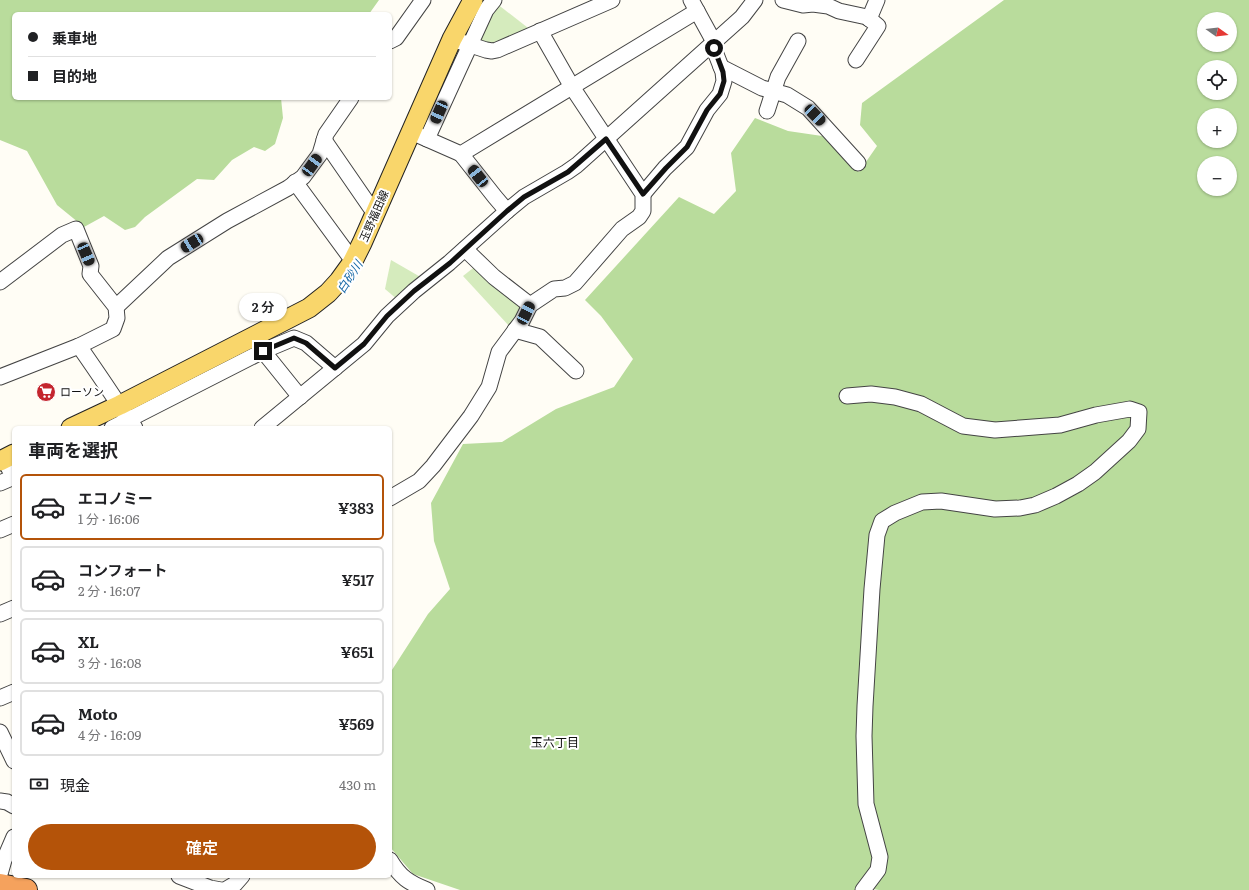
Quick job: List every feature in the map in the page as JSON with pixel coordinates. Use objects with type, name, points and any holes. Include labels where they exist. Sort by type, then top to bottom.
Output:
[{"type":"highway","points":[[0,885],[26,890]]},
{"type":"main road","name":"玉野福田線","points":[[80,426],[126,416],[259,343],[328,293],[339,281],[353,261],[375,214],[419,136],[461,42],[473,0]]},
{"type":"street","points":[[392,40],[396,38],[423,0]]},
{"type":"street","points":[[494,0],[461,42],[492,51],[497,50],[612,0]]},
{"type":"street","points":[[264,426],[364,344],[387,316],[414,291],[450,263],[507,211],[524,197],[568,172],[742,17],[755,0]]},
{"type":"street","points":[[783,0],[803,5],[813,4],[842,6],[867,17],[878,26],[856,60]]},
{"type":"street","points":[[869,19],[877,0]]},
{"type":"street","points":[[461,154],[572,87],[694,5],[714,42],[714,48],[724,81],[720,94],[707,110],[687,147],[643,194]]},
{"type":"street","points":[[392,497],[419,481],[433,466],[471,416],[489,387],[499,352],[522,321],[530,305],[554,289],[565,288],[575,284],[622,229],[639,217],[643,211],[643,194],[572,87],[540,31]]},
{"type":"street","points":[[766,111],[778,77],[798,41]]},
{"type":"street","points":[[721,67],[762,88],[787,95],[808,108],[858,163]]},
{"type":"street","points":[[116,306],[168,258],[227,221],[288,188],[304,176],[320,154],[326,134],[350,100]]},
{"type":"street","points":[[419,136],[461,154],[507,211]]},
{"type":"street","points":[[324,140],[375,214]]},
{"type":"street","points":[[295,182],[353,261]]},
{"type":"street","points":[[0,282],[62,235],[76,229],[91,266],[90,274],[116,306],[117,318],[113,329],[79,346],[0,377]]},
{"type":"street","points":[[465,249],[494,278],[530,305]]},
{"type":"street","points":[[515,330],[540,337],[576,371]]},
{"type":"street","points":[[300,397],[259,343],[294,338],[306,343],[335,368]]},
{"type":"street","points":[[79,346],[126,416],[114,426]]},
{"type":"street","points":[[847,396],[871,394],[894,397],[921,404],[963,426],[995,430],[1060,425],[1096,415],[1130,409],[1139,412],[1138,428],[1129,441],[1095,472],[1078,484],[1035,505],[1020,508],[995,509],[941,501],[922,502],[894,513],[882,521],[877,535],[871,596],[864,736],[866,804],[880,857],[878,870],[863,890]]},
{"type":"street","points":[[0,483],[10,468]]},
{"type":"street","points":[[0,530],[12,525]]},
{"type":"street","points":[[0,614],[12,609]]},
{"type":"street","points":[[0,698],[12,693]]},
{"type":"street","points":[[0,732],[12,757]]},
{"type":"street","points":[[0,874],[12,842]]},
{"type":"street","points":[[392,863],[402,877],[427,890]]},
{"type":"street","points":[[184,878],[210,888],[221,890]]},
{"type":"street","points":[[225,890],[235,884],[240,878]]},
{"type":"green space","points":[[0,0],[379,0],[370,12],[12,12],[12,100],[281,100],[283,118],[275,144],[265,151],[254,147],[232,160],[214,180],[197,179],[145,217],[135,227],[125,230],[104,216],[84,227],[57,205],[27,151],[0,140]]},
{"type":"green space","points":[[1004,0],[1249,0],[1249,890],[879,890],[860,887],[859,890],[460,890],[413,874],[392,849],[392,670],[428,614],[450,589],[434,541],[431,503],[463,444],[502,442],[556,409],[614,387],[633,359],[601,316],[585,300],[679,197],[714,214],[736,191],[731,153],[755,118],[788,131],[822,136],[859,172],[877,146],[860,125],[862,103]]},
{"type":"green space","points":[[496,3],[532,31],[493,47],[473,43]]},
{"type":"green space","points":[[391,260],[424,279],[398,300],[385,289]]},
{"type":"green space","points":[[477,265],[524,304],[511,328],[463,276]]},
{"type":"place","name":"ローソン","points":[[46,392]]},
{"type":"district","name":"玉六丁目","points":[[555,743]]},
{"type":"route","points":[[263,351],[294,338],[306,343],[335,368],[364,344],[387,316],[414,291],[450,263],[507,211],[524,197],[568,172],[606,139],[643,194],[687,147],[699,128],[707,110],[720,94],[724,81],[723,72],[714,48]]},
{"type":"water label","name":"白砂川","points":[[350,277]]}]
